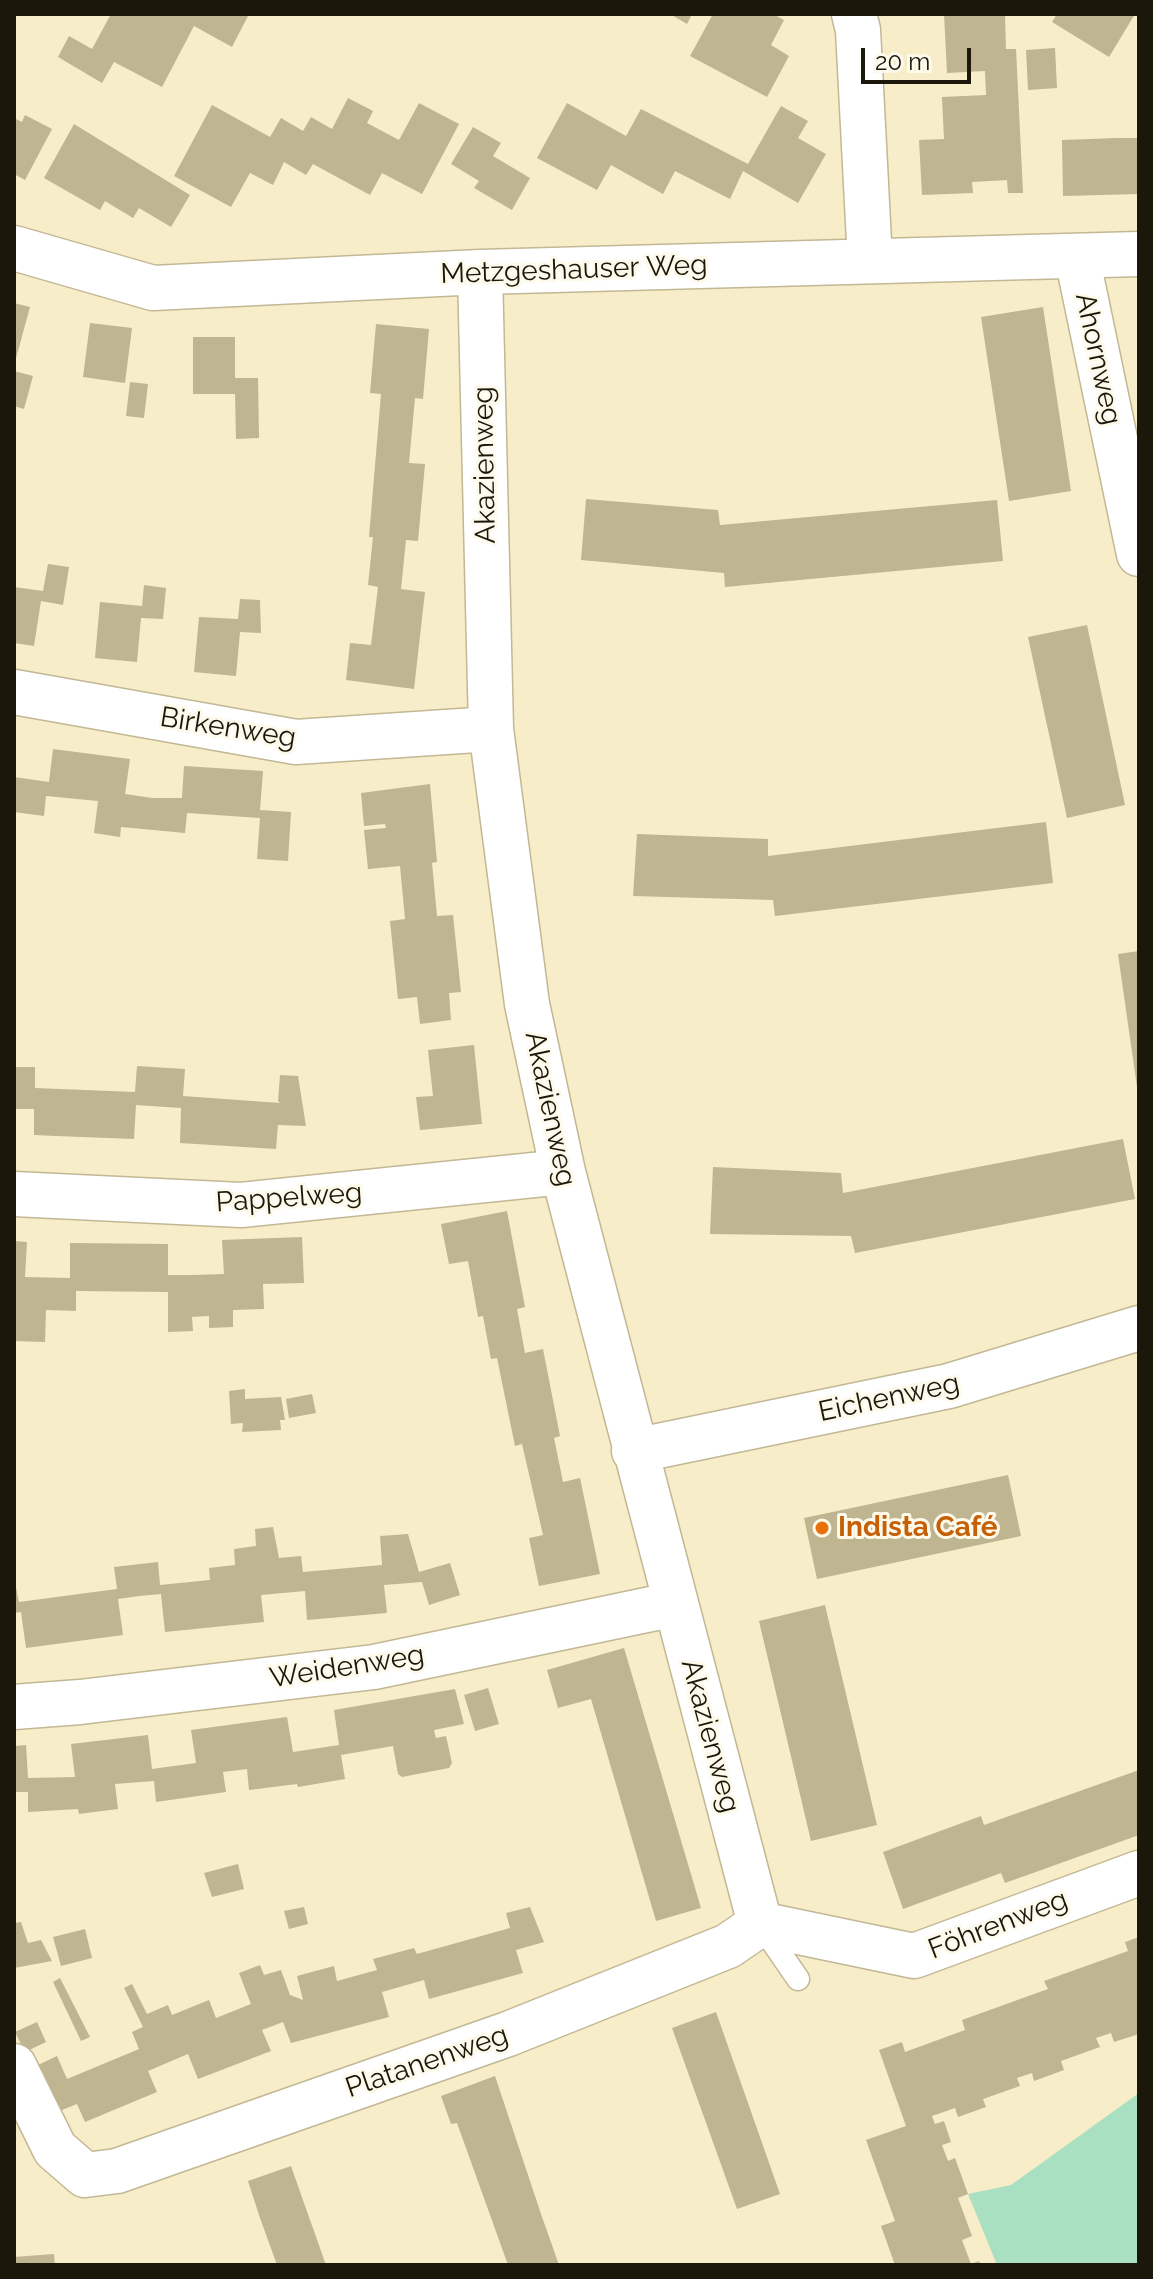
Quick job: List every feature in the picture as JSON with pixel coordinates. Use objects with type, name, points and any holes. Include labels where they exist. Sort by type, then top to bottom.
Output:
[{"type":"street","points":[[854,14],[858,30],[870,261]]},
{"type":"street","name":"Metzgeshauser Weg","points":[[14,248],[153,288],[480,272],[1139,254]]},
{"type":"street","name":"Ahornweg","points":[[1077,257],[1139,554]]},
{"type":"street","name":"Akazienweg","points":[[480,272],[491,729],[527,1004],[563,1172],[760,1924]]},
{"type":"street","name":"Birkenweg","points":[[14,692],[296,742],[491,729]]},
{"type":"street","name":"Pappelweg","points":[[14,1194],[241,1205],[563,1172]]},
{"type":"street","name":"Eichenweg","points":[[634,1451],[949,1386],[1139,1328]]},
{"type":"street","name":"Weidenweg","points":[[14,1707],[374,1667],[675,1604]]},
{"type":"street","name":"Föhrenweg","points":[[760,1924],[914,1956],[1139,1873]]},
{"type":"street","name":"Platanenweg","points":[[14,2066],[55,2149],[85,2175],[117,2171],[508,2034],[728,1946],[760,1924]]},
{"type":"lane","points":[[760,1924],[798,1979]]},
{"type":"green space","points":[[1139,2093],[1139,2265],[997,2265],[968,2194],[1011,2185]]},
{"type":"building","points":[[111,14],[249,14],[232,47],[194,26],[162,87],[114,62],[102,83],[58,57],[69,36],[92,49]]},
{"type":"building","points":[[670,14],[692,14],[687,24]]},
{"type":"building","points":[[713,14],[773,14],[784,20],[771,45],[789,56],[767,97],[690,56]]},
{"type":"building","points":[[944,14],[1005,14],[1006,49],[1016,49],[1023,193],[1008,193],[1007,180],[972,182],[973,193],[922,195],[919,140],[944,139],[942,97],[986,95],[985,71],[947,73]]},
{"type":"building","points":[[1057,14],[1135,14],[1109,57],[1052,22]]},
{"type":"building","points":[[1055,48],[1057,88],[1028,90],[1026,50]]},
{"type":"building","points":[[348,98],[373,111],[367,123],[399,140],[419,103],[459,124],[422,194],[382,173],[370,195],[313,164],[306,175],[284,162],[273,185],[250,173],[231,207],[174,176],[212,105],[270,137],[281,118],[303,131],[311,117],[332,129]]},
{"type":"building","points":[[567,103],[626,136],[641,109],[748,164],[781,106],[808,121],[798,138],[826,154],[798,203],[743,171],[730,199],[675,171],[663,194],[611,165],[597,190],[537,158]]},
{"type":"building","points":[[25,115],[52,129],[25,180],[14,174],[14,118],[22,122]]},
{"type":"building","points":[[74,124],[190,195],[171,227],[139,208],[133,218],[105,201],[100,210],[44,178]]},
{"type":"building","points":[[473,127],[501,143],[493,156],[530,178],[512,210],[474,188],[479,181],[451,164]]},
{"type":"building","points":[[1139,138],[1139,194],[1063,196],[1062,140]]},
{"type":"building","points":[[14,303],[30,307],[15,362],[14,362]]},
{"type":"building","points":[[1043,307],[1071,491],[1009,501],[981,317]]},
{"type":"building","points":[[90,323],[132,328],[125,383],[83,377]]},
{"type":"building","points":[[376,324],[429,329],[423,399],[415,398],[409,463],[425,464],[418,541],[406,540],[401,589],[425,592],[414,689],[346,680],[350,643],[371,645],[378,587],[368,585],[381,394],[370,393]]},
{"type":"building","points":[[193,337],[235,337],[235,378],[258,378],[259,438],[236,439],[235,394],[193,394]]},
{"type":"building","points":[[14,371],[33,376],[24,409],[14,406]]},
{"type":"building","points":[[130,382],[148,384],[144,418],[126,416]]},
{"type":"building","points":[[586,499],[718,510],[720,525],[997,500],[1003,561],[725,587],[724,573],[581,560]]},
{"type":"building","points":[[48,564],[69,567],[63,605],[41,601],[34,646],[14,643],[14,587],[43,591]]},
{"type":"building","points":[[144,585],[166,588],[163,619],[141,618],[137,662],[95,658],[100,602],[142,606]]},
{"type":"building","points":[[240,599],[260,600],[261,633],[240,632],[236,676],[194,672],[199,617],[238,619]]},
{"type":"building","points":[[1087,625],[1125,805],[1067,818],[1028,637]]},
{"type":"building","points":[[53,749],[130,759],[125,794],[152,798],[182,798],[184,766],[263,771],[260,810],[291,812],[288,861],[257,859],[260,818],[187,813],[185,833],[121,827],[120,837],[94,833],[98,801],[46,796],[44,816],[14,812],[14,777],[49,782]]},
{"type":"building","points":[[430,784],[437,862],[432,863],[437,916],[453,915],[461,992],[449,993],[451,1020],[420,1024],[417,997],[398,999],[390,921],[405,919],[400,866],[368,869],[364,830],[386,828],[385,824],[364,826],[361,793]]},
{"type":"building","points":[[1046,822],[1053,883],[775,916],[773,900],[633,896],[637,834],[768,839],[768,856]]},
{"type":"building","points":[[1139,951],[1139,1087],[1137,1087],[1118,954]]},
{"type":"building","points":[[474,1045],[482,1124],[420,1130],[416,1097],[433,1096],[428,1050]]},
{"type":"building","points":[[137,1066],[185,1069],[183,1096],[280,1103],[280,1075],[298,1076],[306,1126],[278,1125],[276,1149],[180,1143],[181,1108],[136,1105],[134,1139],[34,1135],[34,1109],[14,1109],[14,1067],[35,1067],[35,1088],[135,1092]]},
{"type":"building","points":[[1123,1139],[1135,1199],[855,1253],[851,1236],[710,1234],[713,1167],[841,1173],[843,1193]]},
{"type":"building","points":[[507,1211],[525,1307],[517,1309],[525,1353],[543,1349],[560,1436],[554,1438],[563,1482],[580,1478],[600,1574],[539,1586],[529,1538],[543,1535],[522,1444],[515,1446],[497,1358],[491,1359],[483,1316],[478,1317],[468,1261],[449,1264],[441,1224]]},
{"type":"building","points":[[302,1237],[304,1283],[263,1284],[264,1309],[233,1310],[233,1327],[209,1328],[209,1316],[192,1317],[193,1331],[168,1332],[168,1292],[76,1291],[76,1311],[46,1310],[45,1342],[14,1341],[14,1241],[27,1242],[25,1277],[70,1278],[70,1243],[168,1244],[168,1275],[191,1275],[224,1274],[222,1240]]},
{"type":"building","points":[[245,1389],[245,1399],[281,1397],[285,1420],[280,1420],[281,1430],[242,1432],[243,1423],[231,1424],[229,1391]]},
{"type":"building","points":[[312,1394],[316,1413],[289,1418],[286,1399]]},
{"type":"building","points":[[1008,1475],[1021,1536],[817,1579],[804,1518]]},
{"type":"building","points":[[273,1527],[279,1558],[301,1556],[303,1572],[382,1565],[380,1536],[408,1534],[419,1572],[450,1563],[460,1595],[429,1605],[422,1582],[384,1585],[387,1613],[307,1620],[305,1591],[261,1595],[264,1622],[165,1632],[161,1594],[139,1596],[118,1599],[123,1635],[26,1648],[21,1612],[14,1613],[14,1577],[19,1602],[117,1589],[114,1567],[158,1562],[160,1585],[210,1580],[209,1568],[235,1565],[234,1549],[256,1546],[255,1529]]},
{"type":"building","points":[[825,1605],[877,1825],[811,1841],[759,1621]]},
{"type":"building","points":[[624,1648],[701,1908],[656,1921],[591,1699],[558,1708],[547,1670]]},
{"type":"building","points":[[488,1688],[499,1724],[475,1731],[464,1695]]},
{"type":"building","points":[[455,1689],[464,1724],[434,1730],[436,1738],[446,1736],[452,1763],[449,1768],[402,1777],[398,1774],[393,1746],[341,1755],[345,1779],[298,1787],[297,1784],[249,1790],[247,1769],[223,1772],[226,1792],[156,1802],[154,1781],[115,1784],[118,1809],[79,1814],[78,1809],[28,1812],[28,1792],[14,1792],[14,1746],[26,1745],[28,1778],[75,1777],[71,1744],[148,1735],[152,1769],[196,1763],[191,1730],[287,1717],[293,1752],[339,1745],[334,1710]]},
{"type":"building","points":[[1139,1770],[1139,1835],[1005,1883],[1001,1873],[903,1909],[883,1852],[981,1816],[984,1825]]},
{"type":"building","points":[[238,1864],[244,1889],[212,1897],[204,1873]]},
{"type":"building","points":[[304,1907],[308,1924],[289,1929],[284,1911]]},
{"type":"building","points":[[530,1907],[544,1942],[516,1950],[523,1973],[429,1999],[424,1980],[382,1992],[389,2017],[291,2043],[283,2022],[262,2030],[271,2051],[198,2079],[188,2054],[148,2071],[157,2092],[85,2122],[77,2104],[57,2112],[38,2065],[57,2056],[67,2079],[139,2049],[132,2032],[143,2027],[124,1988],[132,1984],[147,2014],[168,2005],[172,2015],[209,2000],[216,2018],[251,2004],[239,1973],[260,1965],[264,1975],[281,1970],[290,1995],[303,2000],[297,1976],[334,1966],[337,1981],[377,1970],[373,1959],[414,1948],[417,1954],[510,1928],[506,1913]]},
{"type":"building","points":[[21,1922],[28,1943],[41,1940],[52,1961],[14,1968],[14,1923]]},
{"type":"building","points":[[85,1929],[92,1958],[61,1966],[53,1937]]},
{"type":"building","points":[[1139,1937],[1139,2034],[1114,2042],[1111,2033],[1096,2038],[1100,2047],[1061,2061],[1064,2070],[1034,2081],[1032,2073],[1017,2078],[1020,2086],[983,2099],[986,2107],[958,2117],[955,2108],[932,2116],[935,2124],[944,2121],[951,2142],[942,2145],[948,2161],[955,2158],[968,2194],[958,2198],[972,2236],[962,2240],[971,2264],[979,2261],[981,2265],[895,2265],[881,2226],[895,2221],[866,2140],[906,2126],[879,2050],[902,2042],[905,2052],[965,2030],[962,2020],[1048,1989],[1044,1981],[1128,1951],[1125,1942]]},
{"type":"building","points":[[60,1978],[90,2037],[81,2041],[53,1982]]},
{"type":"building","points":[[716,2012],[780,2194],[737,2209],[672,2028]]},
{"type":"building","points":[[37,2022],[46,2042],[25,2052],[15,2032]]},
{"type":"building","points":[[495,2076],[559,2265],[508,2265],[457,2123],[451,2124],[441,2096]]},
{"type":"building","points":[[291,2166],[326,2265],[277,2265],[260,2218],[248,2181]]},
{"type":"building","points":[[54,2254],[55,2265],[14,2265],[14,2257]]},
{"type":"place","name":"Indista Café","points":[[822,1528]]}]
